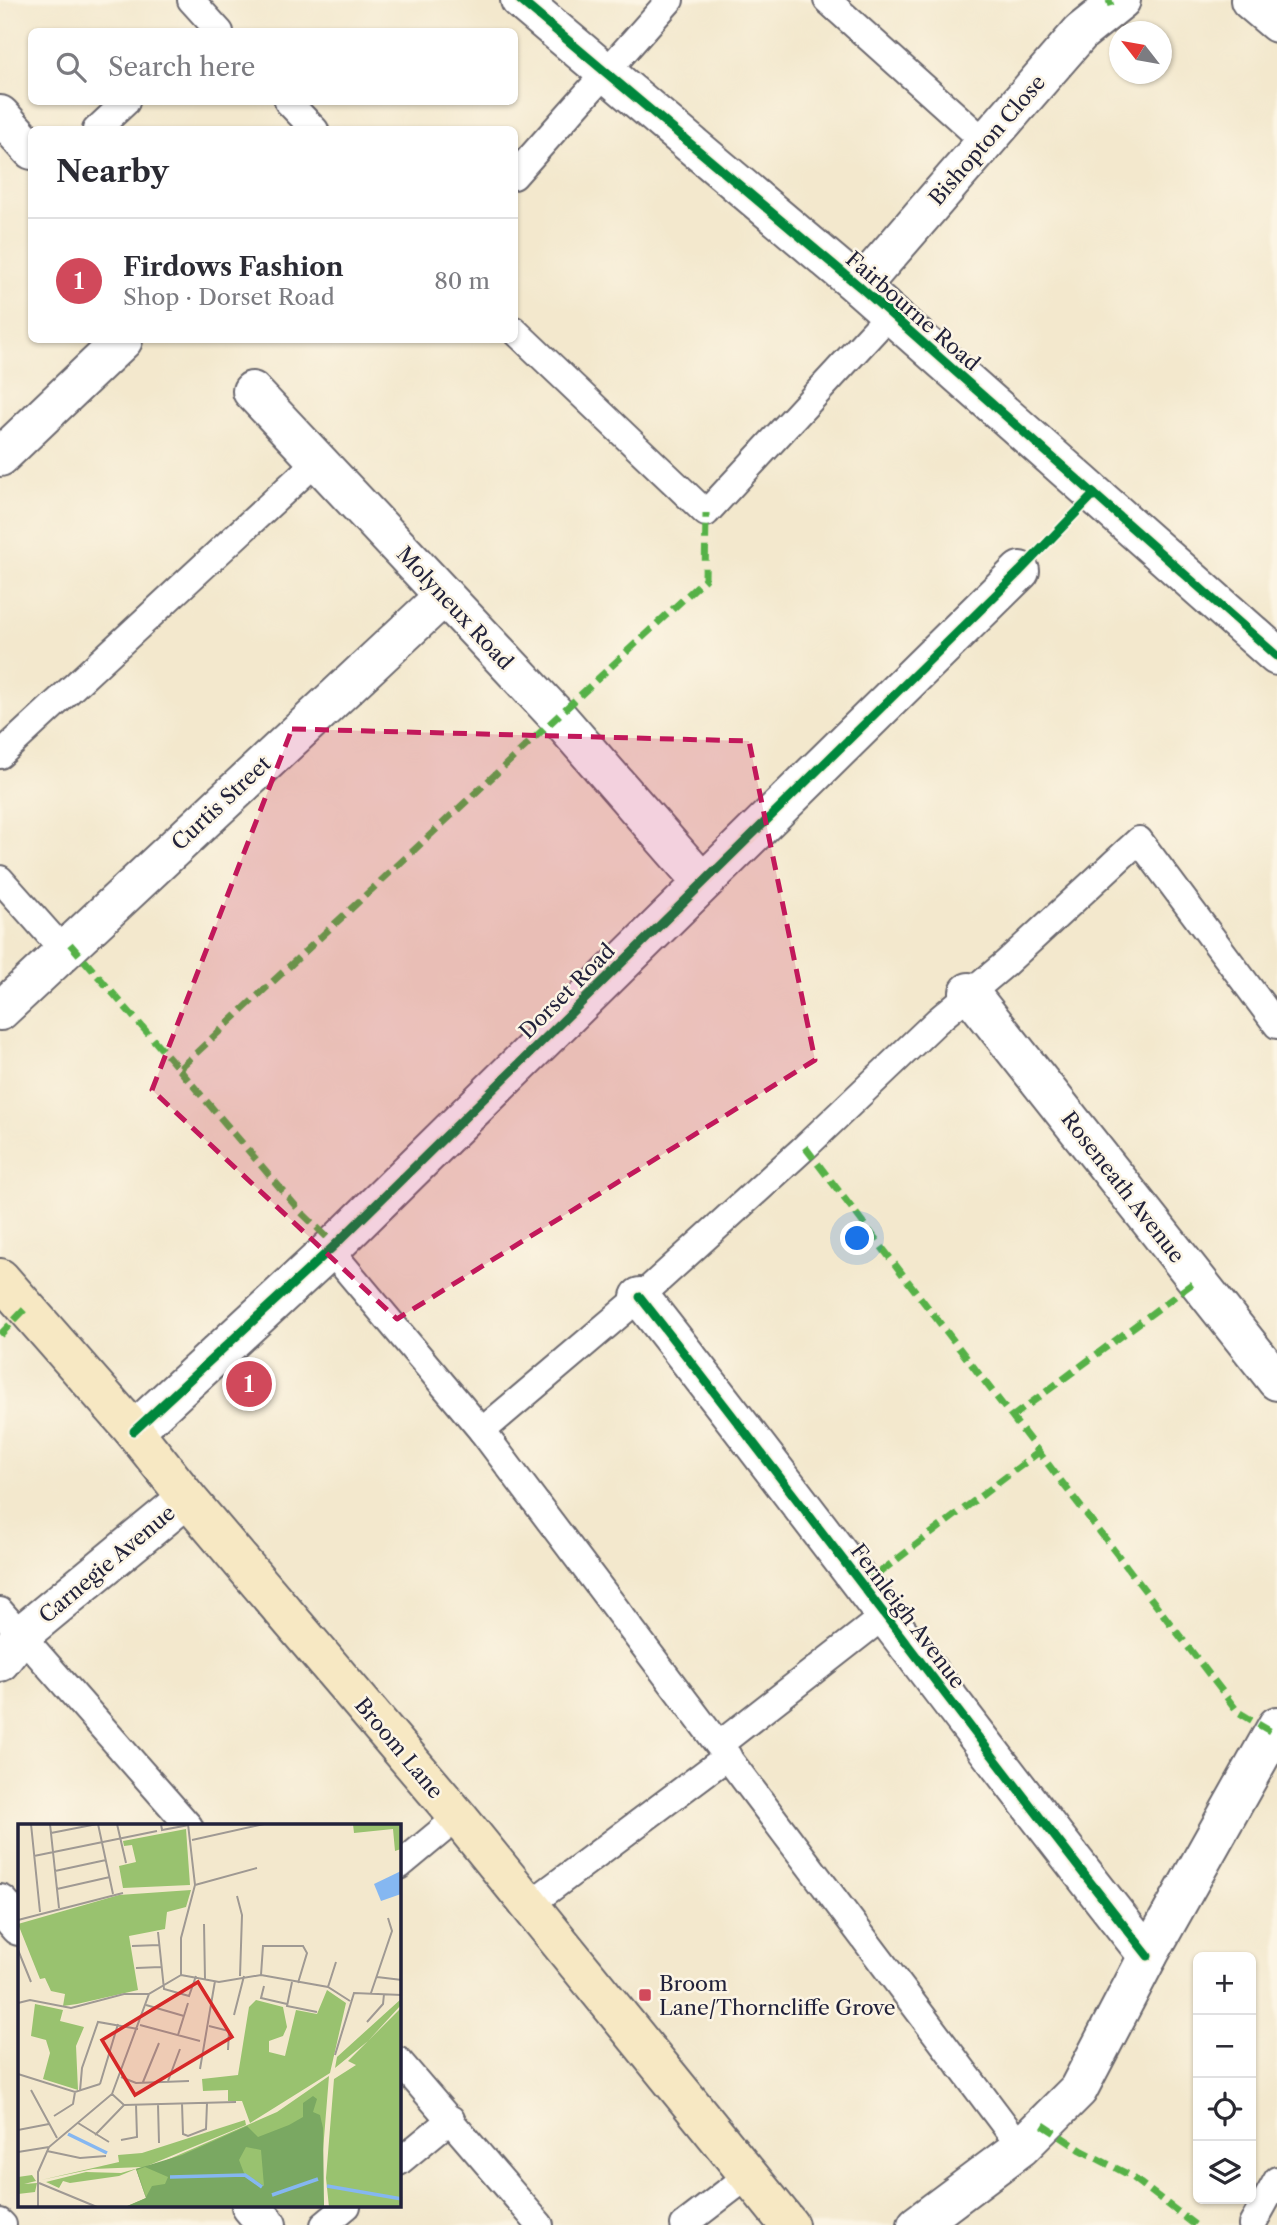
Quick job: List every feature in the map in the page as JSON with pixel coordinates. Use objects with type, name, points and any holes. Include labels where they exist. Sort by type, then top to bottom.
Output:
[{"type":"main road","name":"Broom Lane","points":[[0,1278],[134,1430],[187,1498],[458,1817],[789,2225]]},
{"type":"street","name":"Fairbourne Road","points":[[520,0],[860,287],[1277,656]]},
{"type":"street","name":"Bishopton Close","points":[[860,287],[1081,32],[1121,0]]},
{"type":"street","points":[[1250,0],[1277,23]]},
{"type":"street","points":[[0,115],[28,146]]},
{"type":"street","points":[[0,457],[120,343]]},
{"type":"street","name":"Molyneux Road","points":[[252,391],[556,716],[702,882]]},
{"type":"street","name":"Dorset Road","points":[[134,1430],[330,1250],[1020,572]]},
{"type":"street","name":"Curtis Street","points":[[0,1011],[444,596]]},
{"type":"street","name":"Roseneath Avenue","points":[[969,992],[1277,1381]]},
{"type":"street","name":"Fernleigh Avenue","points":[[640,1297],[762,1451],[1022,1798],[1148,1956]]},
{"type":"street","name":"Carnegie Avenue","points":[[7,1635],[187,1498]]},
{"type":"street","points":[[917,2225],[1021,2147],[1077,2090],[1148,1956],[1277,1726]]},
{"type":"street","points":[[253,2208],[267,2225]]},
{"type":"lane","points":[[191,0],[210,28]]},
{"type":"lane","points":[[518,172],[670,0]]},
{"type":"lane","points":[[827,0],[985,142]]},
{"type":"lane","points":[[100,126],[123,105]]},
{"type":"lane","points":[[291,105],[311,126]]},
{"type":"lane","points":[[518,334],[706,513],[890,314]]},
{"type":"lane","points":[[0,755],[317,461]]},
{"type":"lane","points":[[482,1431],[640,1297],[805,1147],[969,992],[1005,964],[1139,840],[1277,1025]]},
{"type":"lane","points":[[0,879],[64,951]]},
{"type":"lane","points":[[330,1250],[355,1276],[482,1431],[1021,2147]]},
{"type":"lane","points":[[529,1905],[724,1750],[885,1615]]},
{"type":"lane","points":[[7,1635],[50,1669],[187,1824]]},
{"type":"lane","points":[[401,1864],[458,1817]]},
{"type":"lane","points":[[401,2063],[540,2225]]},
{"type":"lane","points":[[401,2160],[450,2119]]},
{"type":"lane","points":[[684,2225],[749,2175]]},
{"type":"lane","points":[[1252,2225],[1277,2180]]},
{"type":"lane","points":[[324,2225],[345,2208]]},
{"type":"highlighted area","points":[[292,729],[749,741],[815,1060],[397,1319],[152,1090]]},
{"type":"marked path","points":[[1109,0],[1111,6]]},
{"type":"marked path","points":[[70,944],[179,1069],[705,579],[706,513]]},
{"type":"marked path","points":[[179,1069],[299,1210],[335,1245]]},
{"type":"marked path","points":[[805,1147],[1238,1712],[1273,1733]]},
{"type":"marked path","points":[[1012,1417],[1197,1280]]},
{"type":"marked path","points":[[0,1335],[26,1308]]},
{"type":"marked path","points":[[863,1585],[1039,1452]]},
{"type":"marked path","points":[[1043,2125],[1081,2150],[1131,2176],[1195,2225]]},
{"type":"cycle path","points":[[520,0],[860,287],[1277,656]]},
{"type":"cycle path","points":[[134,1431],[335,1245],[1020,571],[1094,494]]},
{"type":"cycle path","points":[[640,1297],[1148,1956]]},
{"type":"place","name":"Firdows Fashion","points":[[249,1384]]},
{"type":"place","name":"Broom Lane/Thorncliffe Grove","points":[[645,1995]]}]
